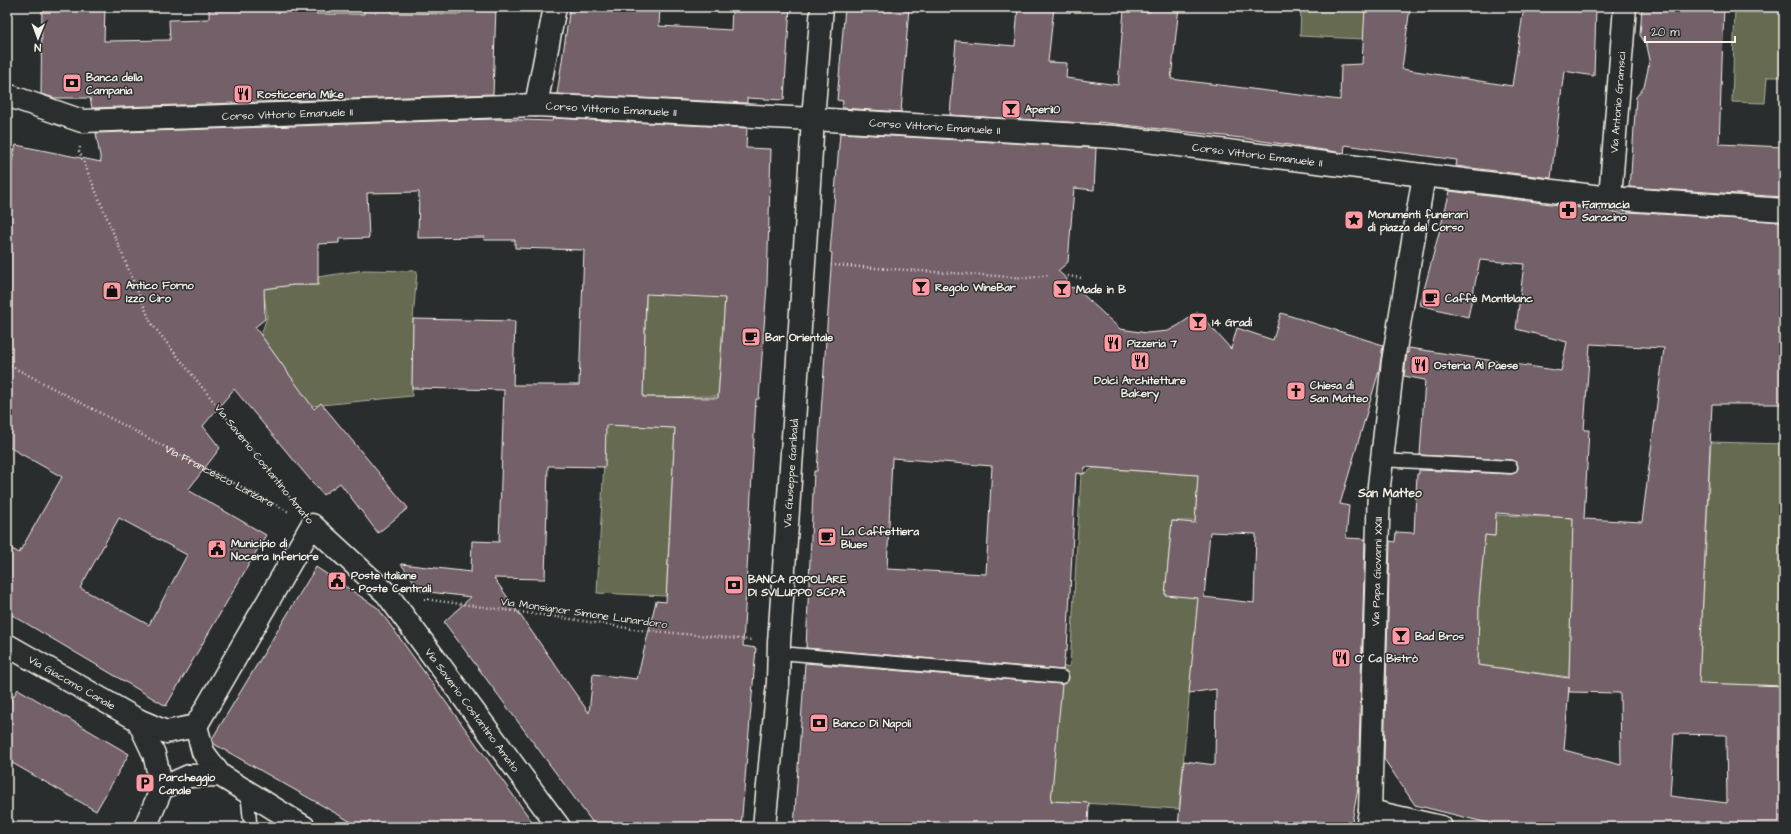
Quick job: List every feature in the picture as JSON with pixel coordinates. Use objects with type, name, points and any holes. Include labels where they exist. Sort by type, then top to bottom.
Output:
[{"type":"street","points":[[536,105],[555,7]]},
{"type":"street","name":"Via Giuseppe Garibaldi","points":[[764,827],[778,682],[813,119],[822,7]]},
{"type":"street","name":"Via Antonio Gramsci","points":[[1610,198],[1625,7]]},
{"type":"street","points":[[7,95],[82,121]]},
{"type":"street","name":"Corso Vittorio Emanuele II","points":[[82,121],[536,105],[813,119],[1114,137],[1610,198],[1784,210]]},
{"type":"street","name":"Via Papa Giovanni XXIII","points":[[1369,819],[1378,486],[1393,361],[1424,175]]},
{"type":"street","points":[[302,827],[220,775],[203,752],[196,726],[312,525]]},
{"type":"street","name":"Via Saverio Costantino Amato","points":[[312,525],[387,594],[559,827]]},
{"type":"street","name":"Via Giacomo Canale","points":[[7,645],[138,720],[166,732],[196,726]]},
{"type":"street","points":[[138,720],[154,754],[162,788],[145,827]]},
{"type":"street","points":[[162,788],[189,776],[220,775]]},
{"type":"street","points":[[1369,819],[1441,827]]},
{"type":"lane","points":[[1381,460],[1511,467]]},
{"type":"lane","points":[[779,647],[1062,677]]},
{"type":"lane","points":[[247,792],[250,821]]},
{"type":"path","name":"Via Saverio Costantino Amato","points":[[82,121],[80,152],[151,323],[312,525]]},
{"type":"path","points":[[804,263],[1026,278],[1050,275]]},
{"type":"path","points":[[1068,276],[1081,278]]},
{"type":"path","name":"Via Francesco Lanzara","points":[[7,364],[312,525]]},
{"type":"path","name":"Via Monsignor Simone Lunardoro","points":[[387,594],[640,630],[779,647]]},
{"type":"green space","points":[[1301,7],[1365,7],[1364,39],[1300,36]]},
{"type":"green space","points":[[1735,7],[1784,7],[1784,77],[1767,77],[1765,103],[1732,102]]},
{"type":"green space","points":[[364,270],[417,271],[413,319],[412,396],[311,406],[261,335],[267,317],[263,285],[318,285],[318,277]]},
{"type":"green space","points":[[647,273],[725,295],[718,396],[643,397]]},
{"type":"green space","points":[[606,425],[675,428],[666,596],[597,593]]},
{"type":"green space","points":[[1711,442],[1784,444],[1784,686],[1699,683]]},
{"type":"green space","points":[[1094,468],[1198,475],[1195,521],[1172,521],[1165,594],[1198,598],[1179,809],[1051,801],[1063,667],[1070,666],[1081,475]]},
{"type":"green space","points":[[1496,515],[1573,518],[1569,677],[1478,665],[1479,600],[1485,535],[1495,536]]},
{"type":"building","points":[[42,7],[105,7],[104,41],[170,40],[169,20],[209,19],[209,7],[316,7],[316,14],[364,14],[364,7],[392,7],[392,13],[460,14],[461,7],[496,7],[493,94],[92,108],[90,98],[55,98],[41,94]]},
{"type":"building","points":[[570,7],[660,7],[659,26],[731,30],[732,7],[790,7],[784,100],[747,98],[747,103],[557,94]]},
{"type":"building","points":[[845,7],[909,7],[901,112],[842,108],[843,101],[837,100]]},
{"type":"building","points":[[1018,7],[1054,7],[1048,62],[1067,63],[1066,78],[1118,85],[1124,10],[1150,12],[1151,7],[1179,7],[1171,79],[1340,100],[1341,65],[1362,64],[1365,7],[1410,7],[1402,69],[1512,86],[1524,7],[1596,7],[1594,76],[1564,71],[1551,178],[1456,166],[1457,160],[1345,145],[1344,153],[1242,138],[1098,122],[1098,124],[950,115],[956,41],[1015,46]]},
{"type":"building","points":[[1642,7],[1724,7],[1719,144],[1784,147],[1784,197],[1629,187],[1636,97],[1644,87],[1650,60],[1647,46],[1640,35]]},
{"type":"building","points":[[553,118],[747,128],[746,148],[771,149],[767,285],[759,399],[756,399],[743,646],[756,648],[741,827],[596,827],[444,622],[471,597],[421,591],[401,564],[471,572],[472,541],[499,542],[504,390],[412,388],[413,319],[515,321],[513,385],[579,385],[584,250],[515,248],[515,240],[484,240],[485,237],[418,238],[419,192],[367,193],[369,238],[339,239],[339,243],[318,244],[318,285],[293,285],[264,289],[265,319],[255,327],[314,409],[321,403],[408,508],[378,533],[340,483],[323,495],[234,389],[203,426],[220,448],[188,490],[266,535],[166,706],[7,612],[7,546],[19,553],[62,477],[7,446],[7,179],[16,145],[101,162],[96,133],[492,119],[552,121]],"holes":[[[646,294],[725,298],[718,398],[643,397]],[[606,425],[675,428],[666,602],[656,601],[637,679],[593,674],[589,713],[494,578],[545,579],[548,466],[605,467]],[[119,518],[187,555],[149,625],[80,588]]]},
{"type":"building","points":[[840,133],[1096,148],[1094,190],[1074,188],[1068,262],[1058,271],[1067,279],[1066,287],[1076,288],[1120,329],[1147,333],[1168,331],[1198,312],[1231,349],[1237,328],[1273,340],[1281,313],[1383,345],[1379,371],[1340,504],[1349,506],[1346,538],[1365,539],[1358,788],[1351,827],[1178,827],[1184,761],[1215,765],[1216,689],[1189,693],[1198,598],[1165,595],[1172,521],[1195,523],[1198,475],[1085,467],[1084,474],[1076,473],[1067,651],[1065,651],[1063,670],[806,648],[814,471],[817,471],[832,253],[830,252]],"holes":[[[892,458],[992,466],[986,574],[887,569]],[[1210,532],[1256,534],[1254,603],[1204,597]]]},
{"type":"building","points":[[1450,191],[1628,214],[1628,212],[1784,222],[1784,404],[1712,404],[1699,683],[1784,686],[1784,827],[1504,827],[1415,805],[1384,759],[1390,541],[1395,542],[1396,532],[1414,533],[1417,474],[1419,474],[1419,470],[1511,474],[1515,473],[1518,468],[1517,463],[1511,460],[1420,455],[1425,380],[1404,376],[1407,352],[1408,353],[1409,348],[1561,371],[1567,342],[1516,329],[1524,264],[1480,260],[1468,317],[1420,305]],"holes":[[[1590,344],[1664,348],[1642,522],[1584,519],[1589,430],[1584,430]],[[1496,513],[1573,518],[1569,678],[1478,665],[1479,600],[1485,535],[1495,536]],[[1569,687],[1569,692],[1620,693],[1621,765],[1564,750]],[[1674,734],[1726,735],[1727,803],[1670,796]]]},
{"type":"building","points":[[316,567],[378,608],[536,827],[360,827],[214,744],[212,739]]},
{"type":"building","points":[[805,663],[1062,684],[1051,801],[1089,803],[1088,827],[794,827]]},
{"type":"building","points":[[18,689],[129,754],[96,811],[7,760],[7,707]]},
{"type":"place","name":"Banca della Campania","points":[[72,83]]},
{"type":"place","name":"Rosticceria Mike","points":[[243,94]]},
{"type":"place","name":"Aperi10","points":[[1011,109]]},
{"type":"place","name":"Farmacia Saracino","points":[[1568,210]]},
{"type":"place","name":"Monumenti funerari di piazza del Corso","points":[[1354,220]]},
{"type":"place","name":"Regolo WineBar","points":[[921,287]]},
{"type":"place","name":"Made in B","points":[[1062,289]]},
{"type":"place","name":"Antico Forno Izzo Ciro","points":[[112,291]]},
{"type":"place","name":"Caffè Montblanc","points":[[1431,298]]},
{"type":"place","name":"14 Gradi","points":[[1198,322]]},
{"type":"place","name":"Bar Orientale","points":[[751,337]]},
{"type":"place","name":"Pizzeria 7","points":[[1113,343]]},
{"type":"place","name":"Dolci Architetture Bakery","points":[[1140,361]]},
{"type":"place","name":"Osteria Al Paese","points":[[1420,365]]},
{"type":"place","name":"Chiesa di San Matteo","points":[[1296,391]]},
{"type":"place","name":"La Caffettiera Blues","points":[[827,537]]},
{"type":"place","name":"Municipio di Nocera Inferiore","points":[[217,549]]},
{"type":"place","name":"Poste Italiane - Poste Centrali","points":[[337,581]]},
{"type":"place","name":"BANCA POPOLARE DI SVILUPPO SCPA","points":[[734,585]]},
{"type":"place","name":"Bad Bros","points":[[1401,636]]},
{"type":"place","name":"O' Ca Bistrò","points":[[1341,658]]},
{"type":"place","name":"Banco Di Napoli","points":[[819,723]]},
{"type":"place","name":"Parcheggio Canale","points":[[145,783]]},
{"type":"district","name":"San Matteo","points":[[1390,493]]}]
